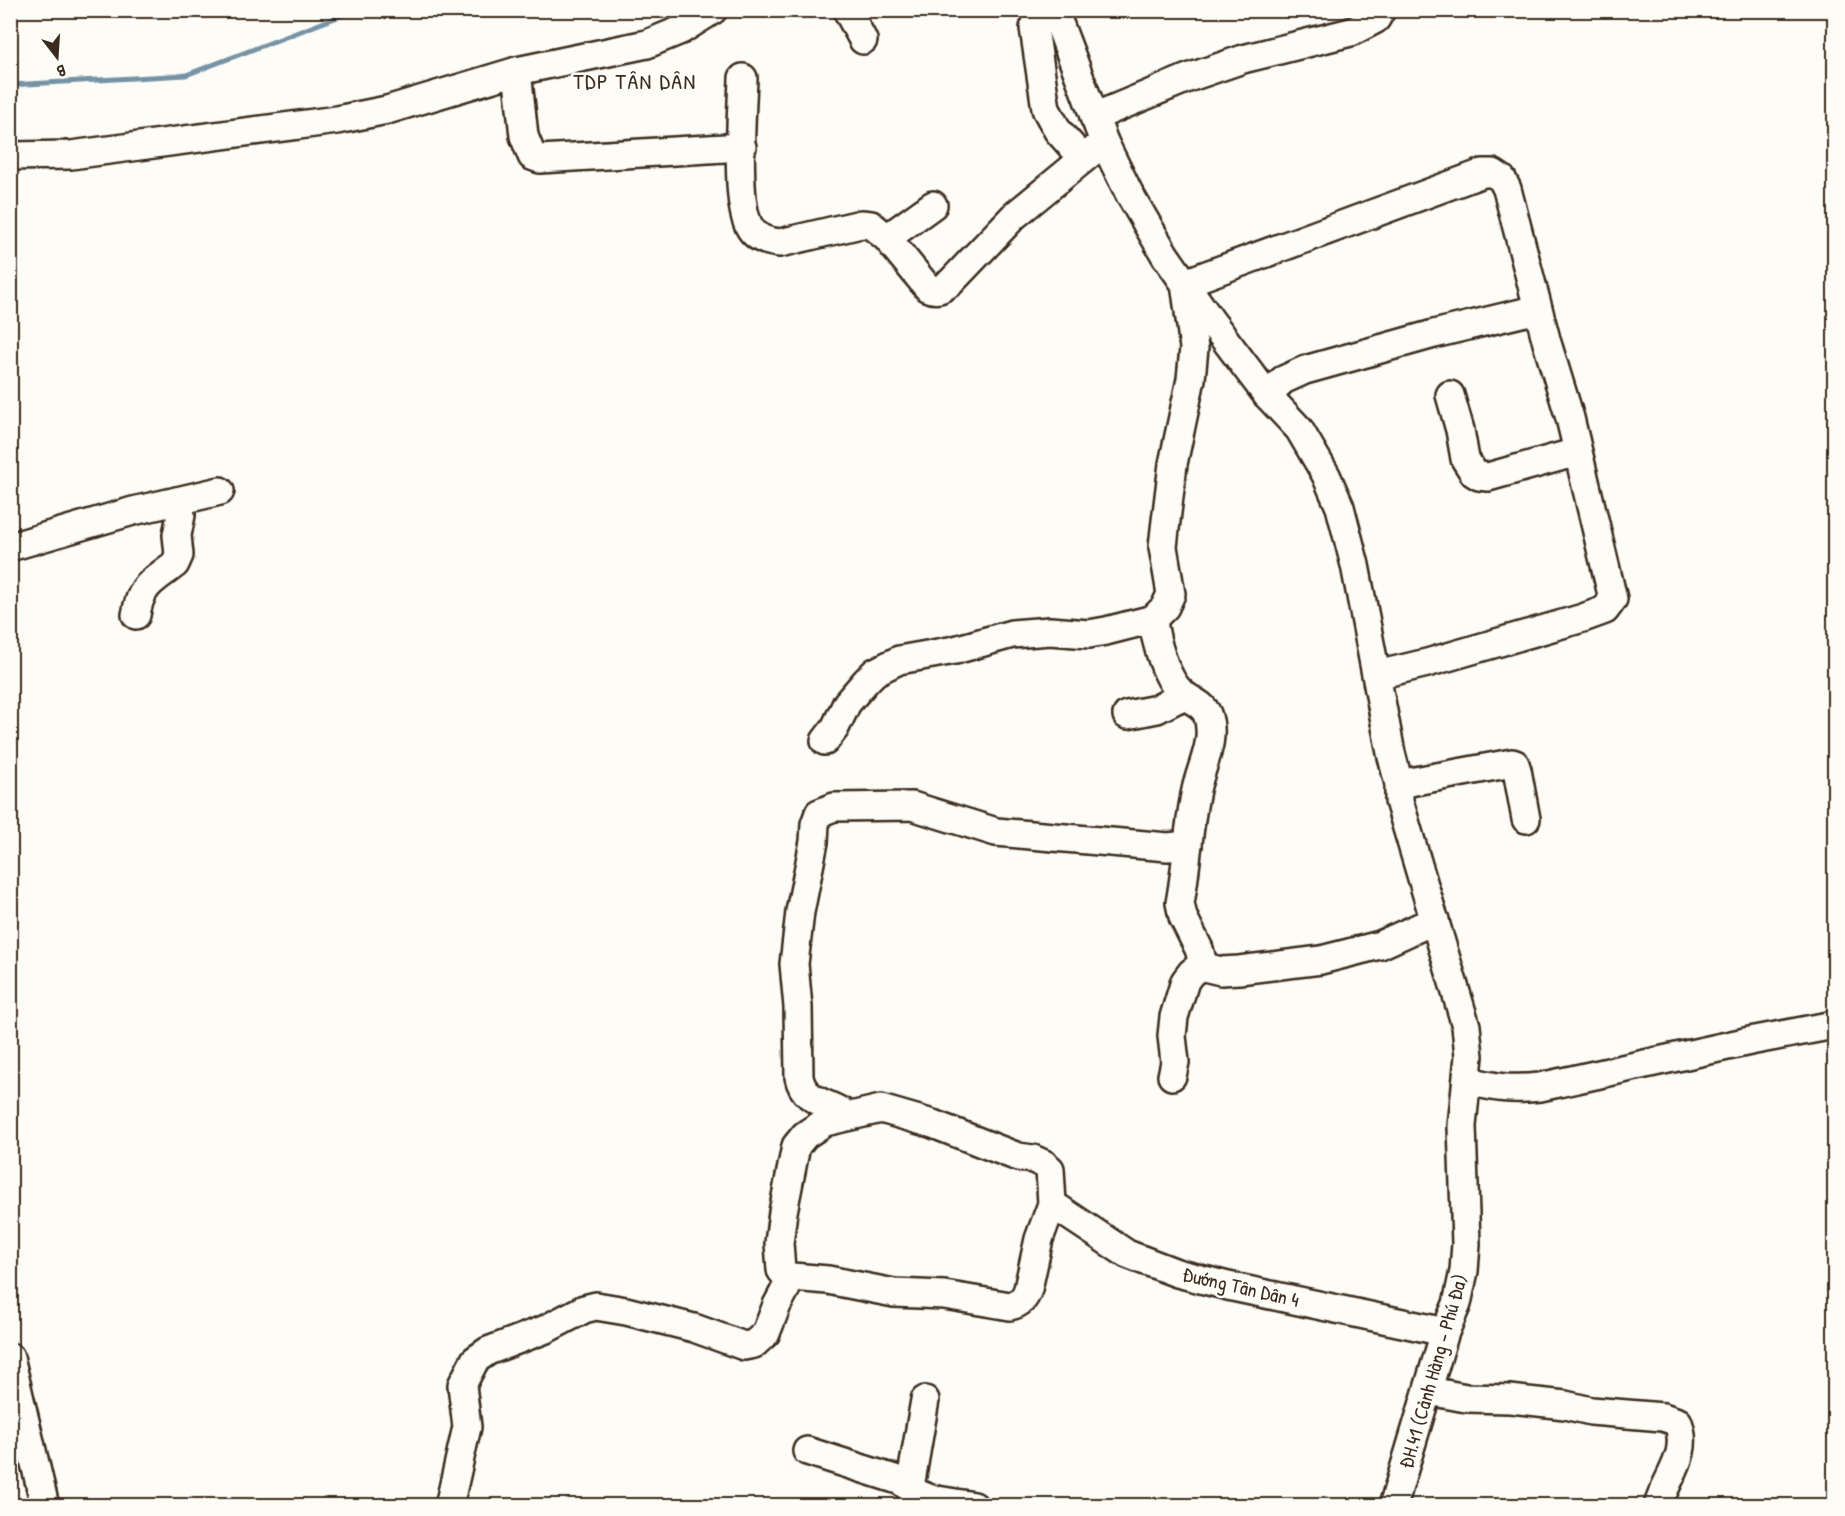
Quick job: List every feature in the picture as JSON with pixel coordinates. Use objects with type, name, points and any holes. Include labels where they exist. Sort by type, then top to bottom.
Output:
[{"type":"street","points":[[10,156],[71,155],[337,120],[387,110],[517,71],[647,44],[681,30],[713,10]]},
{"type":"street","points":[[847,10],[863,40]]},
{"type":"street","points":[[1094,117],[1188,78],[1243,59],[1351,32],[1376,19],[1381,10]]},
{"type":"street","points":[[1045,14],[1034,28],[1034,33],[1046,109],[1058,132],[1083,159]]},
{"type":"street","name":"ĐH.41 (Cảnh Hàng - Phú Đa)","points":[[1045,14],[1130,195],[1165,255],[1267,395],[1288,416],[1311,447],[1340,507],[1355,565],[1390,753],[1399,784],[1400,801],[1466,1026],[1468,1068],[1462,1126],[1466,1244],[1464,1271],[1457,1304],[1445,1332],[1393,1506]]},
{"type":"street","points":[[517,71],[524,136],[532,156],[540,159],[742,147]]},
{"type":"street","points":[[743,78],[741,201],[750,228],[757,236],[768,242],[780,243],[861,224],[871,225],[887,238],[927,288],[941,289],[963,271],[1014,216],[1104,142]]},
{"type":"street","points":[[825,741],[835,728],[847,703],[866,681],[875,672],[898,660],[955,650],[1012,634],[1050,631],[1089,634],[1153,619],[1165,607],[1171,594],[1163,548],[1173,464],[1191,379],[1194,348],[1185,283],[1443,187],[1483,173],[1493,173],[1502,179],[1507,189],[1538,309],[1570,418],[1613,592],[1613,600],[1610,606],[1596,614],[1427,663],[1377,675]]},
{"type":"street","points":[[887,238],[933,205]]},
{"type":"street","points":[[1267,395],[1283,380],[1305,370],[1434,334],[1538,309]]},
{"type":"street","points":[[1450,395],[1465,459],[1474,473],[1479,476],[1488,477],[1577,452]]},
{"type":"street","points":[[10,547],[134,511],[220,491]]},
{"type":"street","points":[[136,615],[138,598],[144,589],[178,559],[177,535],[181,515],[177,501]]},
{"type":"street","points":[[1153,619],[1167,671],[1173,683],[1184,695],[1202,707],[1209,725],[1208,752],[1196,790],[1180,903],[1187,927],[1199,949],[1202,960],[1200,966],[1191,972],[1185,981],[1174,1017],[1172,1076]]},
{"type":"street","points":[[1126,715],[1157,709],[1184,695]]},
{"type":"street","points":[[1399,784],[1512,763],[1515,764],[1517,770],[1526,819]]},
{"type":"street","points":[[848,1116],[840,1109],[807,1094],[801,1088],[799,1077],[798,1007],[794,964],[800,912],[819,813],[834,807],[912,806],[996,832],[1168,847],[1188,845]]},
{"type":"street","points":[[1200,966],[1221,970],[1239,970],[1321,960],[1380,945],[1435,920]]},
{"type":"street","points":[[1468,1068],[1492,1088],[1540,1087],[1834,1025]]},
{"type":"street","points":[[881,1109],[933,1124],[973,1141],[1044,1164],[1050,1169],[1052,1204],[1039,1239],[1026,1297],[1010,1306],[944,1295],[894,1293],[828,1280],[785,1275],[781,1270],[779,1244],[790,1170],[796,1146],[816,1127],[825,1122],[848,1116],[881,1109]]},
{"type":"street","name":"Đướng Tân Dân 4","points":[[1052,1204],[1127,1254],[1177,1273],[1445,1332]]},
{"type":"street","points":[[449,1506],[467,1427],[462,1385],[475,1360],[488,1351],[546,1329],[584,1309],[596,1306],[626,1311],[694,1329],[744,1346],[754,1344],[766,1332],[792,1277]]},
{"type":"street","points":[[10,1357],[45,1506]]},
{"type":"street","points":[[1429,1391],[1466,1398],[1510,1398],[1565,1405],[1591,1411],[1663,1417],[1678,1422],[1682,1435],[1682,1449],[1658,1506]]},
{"type":"street","points":[[910,1487],[925,1400]]},
{"type":"street","points":[[807,1451],[901,1481],[916,1493],[931,1499],[974,1506]]},
{"type":"waterway","points":[[10,85],[186,75],[356,10]]},
{"type":"district","name":"TDP TÂN DÂN","points":[[635,81]]}]
